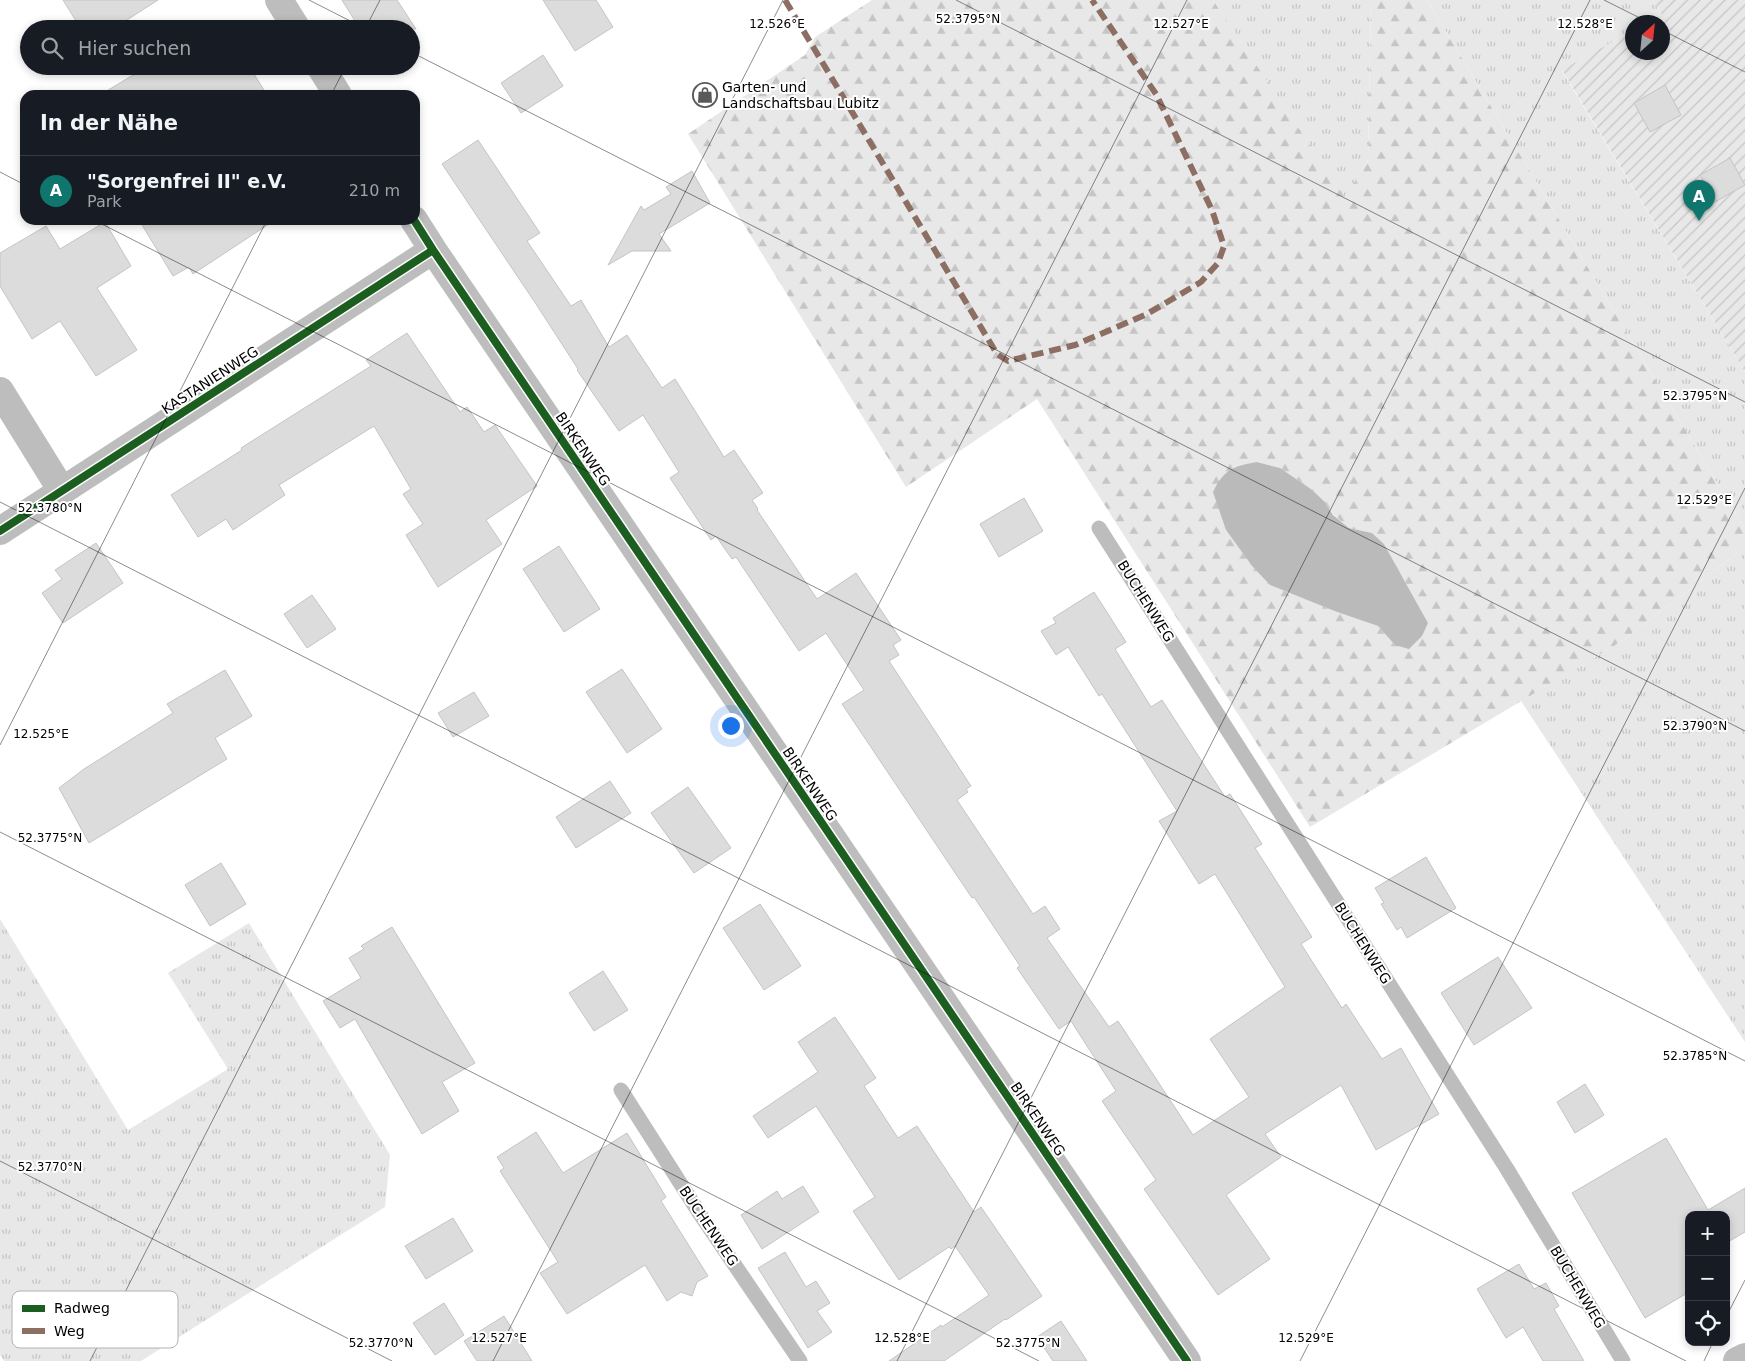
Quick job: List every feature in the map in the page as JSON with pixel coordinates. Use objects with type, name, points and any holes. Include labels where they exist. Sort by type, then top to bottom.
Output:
[{"type":"street","points":[[279,0],[291,20]]},
{"type":"street","points":[[326,75],[335,90]]},
{"type":"street","name":"BIRKENWEG","points":[[417,225],[1187,1361]]},
{"type":"street","name":"KASTANIENWEG","points":[[0,530],[433,250]]},
{"type":"street","points":[[0,391],[62,491]]},
{"type":"street","points":[[1737,1361],[1745,1357]]},
{"type":"lane","name":"BUCHENWEG","points":[[1099,528],[1501,1160],[1623,1361]]},
{"type":"lane","name":"BUCHENWEG","points":[[621,1090],[698,1211],[800,1361]]},
{"type":"green space","points":[[872,0],[1213,0],[1345,198],[1368,160],[1371,0],[1427,0],[1745,529],[1745,547],[1622,641],[1310,827],[1037,399],[906,487],[688,134],[805,55],[815,37]],"holes":[[[1257,462],[1280,468],[1311,489],[1325,502],[1333,514],[1349,528],[1372,533],[1384,544],[1428,623],[1395,645],[1378,626],[1270,585],[1252,566],[1226,530]]]},
{"type":"green space","points":[[1213,0],[1371,0],[1368,160],[1345,199]]},
{"type":"green space","points":[[1427,0],[1653,0],[1662,15],[1625,15],[1625,35],[1562,71],[1745,372],[1745,529]]},
{"type":"green space","points":[[1653,0],[1745,0],[1745,372],[1562,70],[1625,35],[1625,60],[1670,60],[1670,15],[1662,15]]},
{"type":"green space","points":[[1745,547],[1745,1042],[1521,701],[1622,641]]},
{"type":"green space","points":[[0,919],[128,1130],[228,1069],[168,973],[249,923],[390,1155],[385,1207],[178,1338],[178,1291],[12,1291],[12,1348],[162,1348],[141,1361],[4,1361],[0,1355]]},
{"type":"shaded area","points":[[1257,462],[1280,468],[1311,489],[1325,502],[1333,515],[1349,528],[1372,533],[1384,544],[1428,623],[1422,636],[1409,649],[1395,645],[1378,626],[1270,585],[1252,566],[1226,530],[1213,492],[1221,478],[1230,470]]},
{"type":"building","points":[[63,0],[158,0],[127,20],[75,20]]},
{"type":"building","points":[[342,0],[397,0],[410,20],[354,20]]},
{"type":"building","points":[[543,0],[596,0],[613,27],[575,51]]},
{"type":"building","points":[[543,55],[563,86],[521,113],[501,83]]},
{"type":"building","points":[[133,75],[255,75],[264,90],[108,90]]},
{"type":"building","points":[[1665,85],[1681,115],[1650,132],[1634,103]]},
{"type":"building","points":[[478,140],[540,233],[527,241],[571,306],[581,300],[609,347],[627,335],[662,388],[675,379],[724,457],[734,450],[763,493],[752,500],[757,510],[817,599],[856,573],[901,640],[893,645],[899,655],[889,661],[971,786],[966,789],[968,792],[957,800],[1033,914],[1045,906],[1060,929],[1047,938],[1109,1027],[1118,1021],[1193,1135],[1249,1097],[1210,1039],[1285,987],[1215,874],[1199,884],[1159,821],[1177,811],[1102,694],[1099,696],[1068,647],[1056,655],[1041,631],[1056,623],[1053,618],[1094,592],[1126,642],[1115,649],[1151,707],[1162,700],[1225,797],[1230,794],[1262,844],[1255,848],[1312,937],[1301,944],[1342,1008],[1346,1004],[1382,1059],[1401,1048],[1439,1114],[1376,1150],[1341,1085],[1265,1134],[1281,1157],[1226,1195],[1270,1259],[1218,1295],[1144,1189],[1156,1180],[1102,1101],[1116,1091],[1071,1021],[1059,1029],[1017,968],[1020,966],[974,897],[972,898],[842,704],[864,690],[826,633],[799,651],[736,557],[732,559],[716,536],[711,540],[670,478],[679,472],[643,415],[619,431],[442,164]]},
{"type":"building","points":[[1730,158],[1745,185],[1715,202],[1700,175]]},
{"type":"building","points":[[692,171],[710,203],[659,234],[671,251],[632,251],[608,265],[641,206],[644,210],[671,194],[666,187]]},
{"type":"building","points":[[100,225],[107,225],[131,266],[97,288],[137,350],[96,376],[60,321],[32,339],[0,286],[0,253],[46,226],[60,249]]},
{"type":"building","points":[[142,225],[267,225],[193,274],[189,267],[173,276]]},
{"type":"building","points":[[407,333],[460,412],[467,407],[484,432],[495,425],[537,486],[486,520],[502,544],[438,587],[406,535],[423,524],[403,494],[411,489],[374,426],[279,485],[285,495],[233,530],[226,519],[198,537],[171,495],[242,450],[241,448],[371,366],[366,360]]},
{"type":"building","points":[[1024,498],[1043,531],[999,557],[980,524]]},
{"type":"building","points":[[96,543],[123,583],[63,623],[42,593],[62,579],[55,570]]},
{"type":"building","points":[[559,546],[600,609],[564,632],[523,569]]},
{"type":"building","points":[[312,595],[336,629],[307,648],[284,614]]},
{"type":"building","points":[[622,669],[662,729],[627,753],[586,692]]},
{"type":"building","points":[[225,670],[252,716],[215,738],[227,759],[89,843],[59,788],[84,769],[173,713],[167,704]]},
{"type":"building","points":[[474,692],[489,716],[453,737],[438,713]]},
{"type":"building","points":[[610,781],[631,813],[576,848],[556,817]]},
{"type":"building","points":[[688,787],[731,848],[694,873],[651,813]]},
{"type":"building","points":[[1426,857],[1456,908],[1407,938],[1401,927],[1397,930],[1381,904],[1384,903],[1375,888]]},
{"type":"building","points":[[221,863],[246,904],[210,926],[185,885]]},
{"type":"building","points":[[760,904],[801,966],[764,990],[723,928]]},
{"type":"building","points":[[392,927],[475,1063],[442,1082],[459,1111],[422,1134],[355,1019],[340,1028],[323,1001],[361,978],[349,958],[364,949],[361,946]]},
{"type":"building","points":[[1498,957],[1532,1008],[1474,1045],[1441,993]]},
{"type":"building","points":[[603,971],[628,1010],[594,1031],[569,993]]},
{"type":"building","points":[[835,1017],[876,1078],[864,1086],[898,1138],[917,1126],[974,1212],[981,1207],[1042,1296],[944,1361],[889,1361],[989,1295],[955,1246],[951,1249],[949,1247],[899,1280],[853,1211],[875,1197],[816,1106],[768,1138],[753,1116],[818,1072],[798,1042]]},
{"type":"building","points":[[1585,1084],[1604,1115],[1575,1133],[1557,1102]]},
{"type":"building","points":[[536,1132],[563,1173],[627,1133],[666,1197],[661,1201],[708,1276],[697,1282],[692,1296],[681,1292],[667,1301],[645,1265],[567,1314],[540,1273],[558,1262],[500,1171],[504,1168],[497,1157]]},
{"type":"building","points":[[1666,1138],[1708,1210],[1745,1188],[1745,1232],[1730,1241],[1730,1211],[1685,1211],[1685,1294],[1645,1318],[1572,1193]]},
{"type":"building","points":[[803,1186],[819,1212],[762,1249],[741,1215],[777,1191],[782,1199]]},
{"type":"building","points":[[453,1218],[473,1251],[426,1279],[405,1246]]},
{"type":"building","points":[[785,1252],[806,1287],[816,1281],[830,1303],[817,1311],[832,1332],[808,1348],[758,1268]]},
{"type":"building","points":[[1519,1264],[1534,1289],[1546,1283],[1559,1306],[1554,1309],[1584,1361],[1543,1361],[1523,1327],[1506,1338],[1477,1289]]},
{"type":"building","points":[[444,1303],[464,1335],[435,1355],[413,1323]]},
{"type":"building","points":[[504,1316],[532,1361],[477,1361],[464,1341]]},
{"type":"building","points":[[1061,1321],[1087,1361],[1053,1361],[1037,1337]]},
{"type":"marked path","points":[[785,0],[997,354],[1008,361],[1075,345],[1147,314],[1201,282],[1218,263],[1224,246],[1212,210],[1156,94],[1092,0]]},
{"type":"cycle path","points":[[417,225],[1187,1361]]},
{"type":"cycle path","points":[[0,531],[433,250]]},
{"type":"place","name":"Garten- und Landschaftsbau Lubitz","points":[[705,95]]},
{"type":"place","name":"\"Sorgenfrei II\" e.V.","points":[[1699,221]]}]
